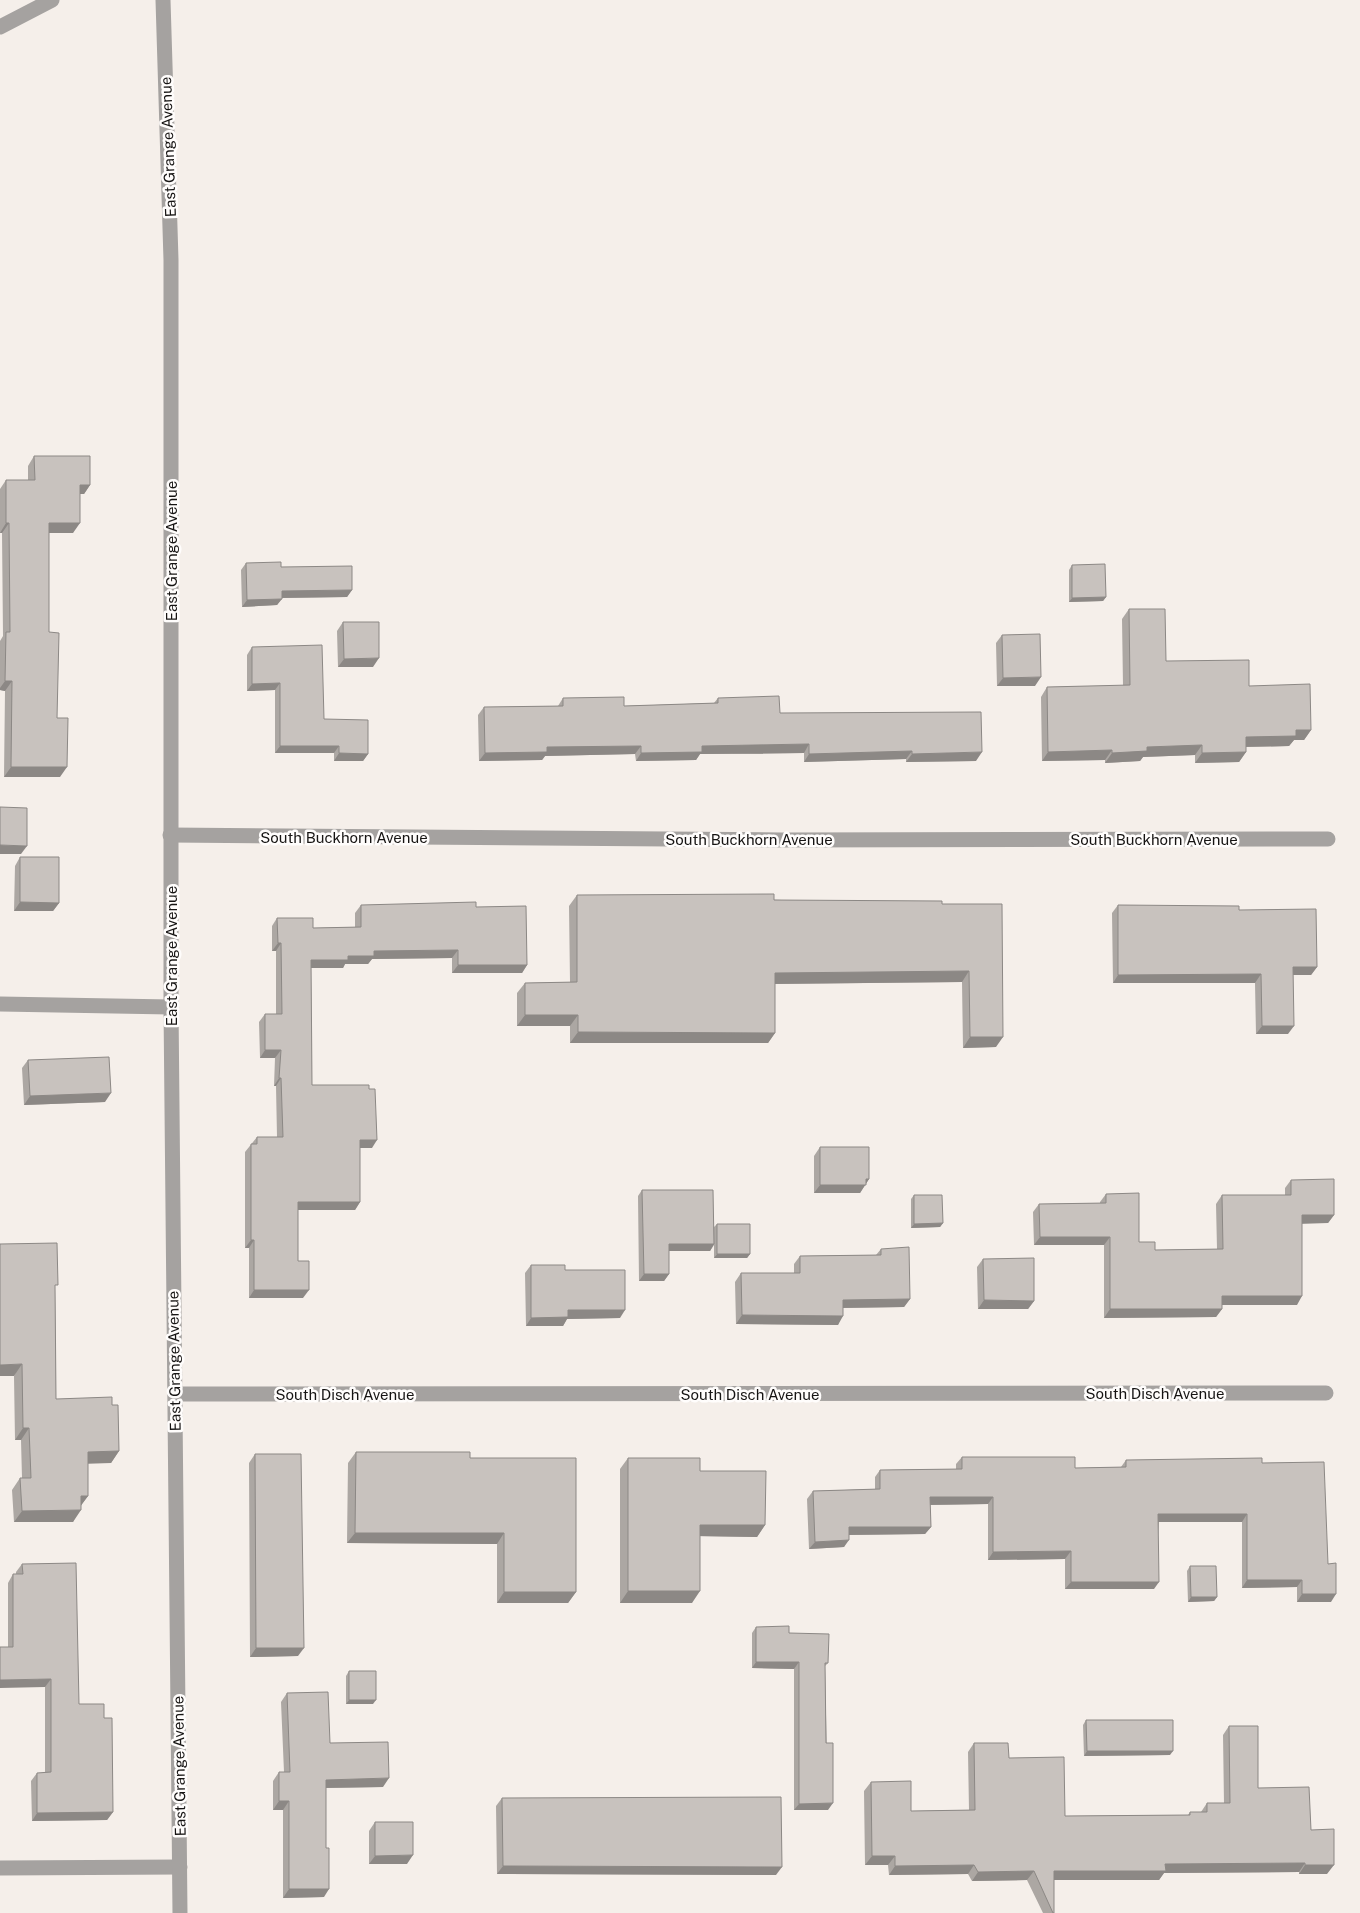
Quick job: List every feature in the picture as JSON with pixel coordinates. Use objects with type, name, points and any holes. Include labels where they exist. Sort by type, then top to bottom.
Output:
[{"type":"street","points":[[0,27],[52,0]]},
{"type":"street","name":"East Grange Avenue","points":[[163,0],[171,260],[170,835],[180,1913]]},
{"type":"street","name":"South Buckhorn Avenue","points":[[170,835],[780,840],[1328,839]]},
{"type":"street","points":[[0,1004],[171,1007]]},
{"type":"street","name":"South Disch Avenue","points":[[175,1394],[1326,1393]]},
{"type":"street","points":[[0,1868],[180,1867]]},
{"type":"building","points":[[34,456],[90,456],[90,485],[80,485],[80,523],[49,523],[49,632],[59,633],[57,718],[68,718],[67,767],[11,767],[12,681],[5,681],[6,632],[10,632],[9,523],[6,523],[6,480],[35,480]]},
{"type":"building","points":[[281,562],[281,567],[352,566],[352,590],[282,591],[282,599],[247,600],[246,563]]},
{"type":"building","points":[[1105,564],[1106,597],[1072,598],[1072,565]]},
{"type":"building","points":[[1129,609],[1165,609],[1166,661],[1249,660],[1249,686],[1310,684],[1311,730],[1296,730],[1296,736],[1246,737],[1246,752],[1202,753],[1202,745],[1147,747],[1147,751],[1112,753],[1112,750],[1048,752],[1047,687],[1130,685]]},
{"type":"building","points":[[343,622],[379,622],[379,658],[344,659]]},
{"type":"building","points":[[1040,634],[1041,677],[1003,678],[1002,635]]},
{"type":"building","points":[[322,645],[324,719],[368,720],[368,754],[339,753],[339,746],[280,746],[280,683],[252,684],[252,647]]},
{"type":"building","points":[[779,696],[780,713],[981,712],[982,752],[912,754],[912,751],[809,754],[809,744],[702,746],[702,752],[641,753],[641,746],[547,747],[547,752],[485,753],[484,707],[563,706],[563,698],[624,697],[624,706],[718,703],[718,698]]},
{"type":"building","points":[[0,807],[27,808],[27,846],[0,845]]},
{"type":"building","points":[[20,857],[59,857],[59,903],[20,902]]},
{"type":"building","points":[[774,894],[774,900],[942,901],[942,904],[1002,904],[1003,1037],[970,1037],[969,971],[775,973],[775,1033],[578,1032],[578,1015],[525,1015],[525,983],[577,982],[577,895]]},
{"type":"building","points":[[476,902],[476,907],[526,906],[527,965],[458,965],[458,950],[374,951],[374,956],[348,956],[348,960],[311,960],[312,1085],[369,1085],[369,1089],[375,1089],[377,1140],[360,1140],[360,1202],[298,1202],[298,1261],[309,1261],[309,1290],[254,1290],[254,1240],[251,1240],[251,1144],[257,1144],[257,1137],[283,1137],[281,1078],[279,1078],[281,1050],[265,1050],[265,1014],[282,1014],[281,943],[278,943],[277,918],[313,918],[313,928],[361,927],[361,905]]},
{"type":"building","points":[[1118,905],[1239,906],[1239,910],[1316,909],[1317,967],[1293,967],[1294,1026],[1262,1026],[1261,974],[1118,975]]},
{"type":"building","points":[[109,1057],[111,1093],[30,1096],[28,1060]]},
{"type":"building","points":[[820,1147],[869,1147],[869,1179],[866,1179],[866,1185],[820,1185]]},
{"type":"building","points":[[1334,1179],[1334,1215],[1302,1215],[1302,1296],[1222,1296],[1222,1309],[1110,1309],[1110,1237],[1040,1237],[1039,1204],[1106,1203],[1106,1194],[1139,1193],[1139,1242],[1155,1242],[1155,1250],[1223,1249],[1222,1195],[1291,1195],[1291,1180]]},
{"type":"building","points":[[642,1190],[713,1190],[714,1244],[669,1244],[669,1274],[644,1274]]},
{"type":"building","points":[[914,1195],[942,1195],[943,1223],[914,1224]]},
{"type":"building","points":[[717,1224],[750,1224],[750,1254],[717,1254]]},
{"type":"building","points":[[57,1243],[58,1285],[55,1285],[56,1399],[112,1397],[112,1405],[118,1405],[119,1451],[88,1452],[88,1496],[81,1496],[81,1510],[22,1511],[20,1478],[31,1478],[29,1428],[23,1428],[22,1364],[0,1365],[0,1244]]},
{"type":"building","points":[[909,1247],[910,1299],[843,1300],[843,1316],[742,1315],[741,1273],[800,1273],[800,1256],[881,1255],[881,1249]]},
{"type":"building","points":[[1034,1258],[1034,1301],[984,1300],[983,1259]]},
{"type":"building","points":[[531,1265],[565,1265],[565,1270],[625,1270],[625,1310],[568,1310],[568,1317],[531,1318]]},
{"type":"building","points":[[356,1452],[470,1452],[470,1458],[576,1458],[576,1592],[504,1592],[504,1533],[355,1533]]},
{"type":"building","points":[[255,1454],[301,1454],[304,1648],[256,1648]]},
{"type":"building","points":[[962,1457],[1075,1457],[1075,1468],[1126,1467],[1126,1460],[1262,1458],[1262,1463],[1324,1462],[1328,1564],[1336,1563],[1336,1594],[1302,1594],[1302,1580],[1247,1580],[1247,1514],[1158,1514],[1159,1582],[1071,1582],[1071,1551],[993,1552],[993,1497],[930,1497],[931,1527],[849,1527],[849,1540],[815,1542],[813,1491],[880,1489],[880,1470],[962,1469]]},
{"type":"building","points":[[628,1458],[700,1458],[700,1471],[766,1471],[765,1525],[700,1525],[700,1591],[628,1591]]},
{"type":"building","points":[[76,1563],[79,1704],[104,1704],[104,1718],[112,1718],[113,1812],[37,1813],[37,1773],[51,1772],[51,1679],[0,1680],[0,1647],[13,1647],[13,1574],[23,1574],[22,1564]]},
{"type":"building","points":[[1190,1566],[1216,1566],[1217,1597],[1191,1597]]},
{"type":"building","points":[[789,1626],[789,1633],[829,1634],[828,1663],[825,1663],[826,1743],[833,1743],[833,1803],[799,1804],[799,1662],[756,1662],[756,1627]]},
{"type":"building","points":[[349,1671],[376,1671],[376,1700],[349,1700]]},
{"type":"building","points":[[328,1692],[330,1743],[388,1742],[389,1778],[326,1780],[326,1848],[329,1848],[329,1889],[289,1889],[289,1801],[279,1801],[279,1772],[290,1772],[287,1693]]},
{"type":"building","points":[[1086,1720],[1173,1720],[1173,1751],[1087,1751]]},
{"type":"building","points":[[1229,1726],[1258,1726],[1258,1788],[1309,1787],[1311,1830],[1334,1829],[1334,1865],[1305,1865],[1305,1863],[1165,1864],[1166,1871],[1054,1871],[1053,1913],[1034,1871],[978,1872],[974,1865],[895,1866],[895,1856],[872,1856],[871,1782],[911,1781],[911,1811],[975,1810],[974,1743],[1008,1743],[1009,1758],[1064,1757],[1065,1816],[1190,1815],[1190,1812],[1207,1812],[1207,1803],[1230,1803]]},
{"type":"building","points":[[781,1797],[782,1867],[503,1866],[502,1798]]},
{"type":"building","points":[[375,1822],[413,1822],[413,1855],[375,1856]]}]
